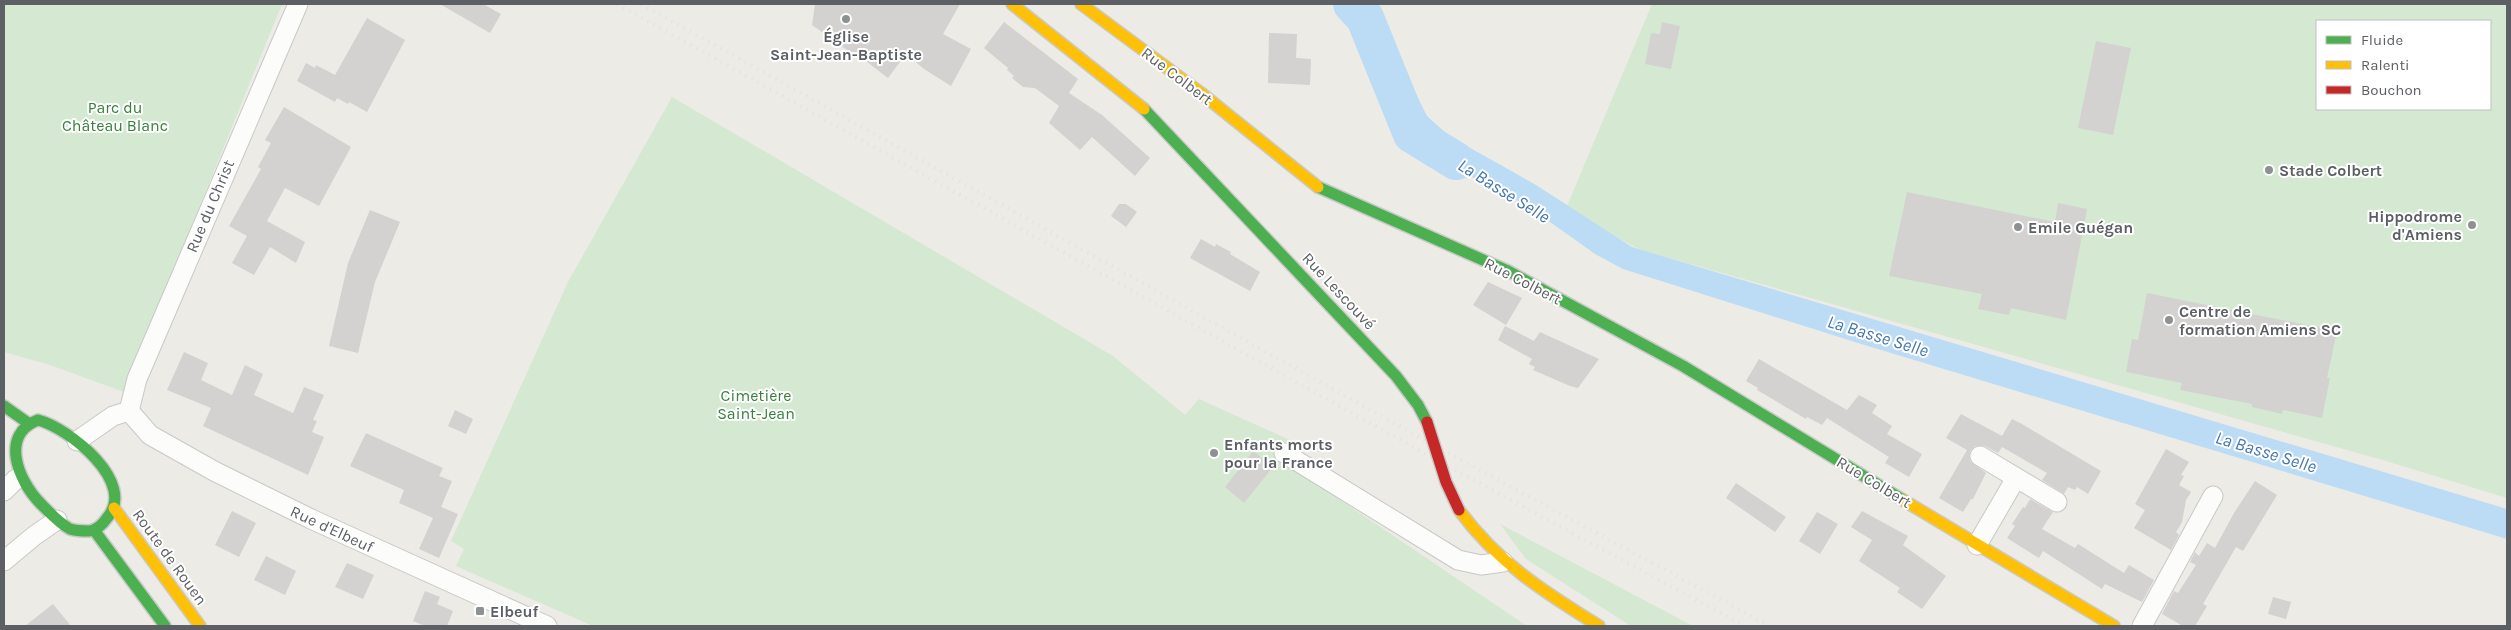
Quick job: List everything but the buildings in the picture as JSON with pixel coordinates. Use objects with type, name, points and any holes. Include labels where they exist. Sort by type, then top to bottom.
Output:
[{"type":"street","name":"Rue du Christ","points":[[129,411],[137,379],[298,4]]},
{"type":"street","name":"Rue Lescouvé","points":[[1012,4],[1149,113],[1396,376],[1418,405],[1427,422],[1446,482],[1459,510],[1487,548],[1502,562],[1599,626]]},
{"type":"street","name":"Rue Colbert","points":[[1081,4],[1201,94],[1312,183],[1333,195],[1508,271],[1674,361],[2114,626]]},
{"type":"street","points":[[4,406],[28,423]]},
{"type":"street","points":[[77,441],[113,416],[129,411]]},
{"type":"street","name":"Rue d'Elbeuf","points":[[129,411],[150,435],[214,471],[320,524],[547,626]]},
{"type":"street","points":[[46,420],[77,441],[108,473],[114,485],[116,497],[114,508],[106,520],[94,530],[73,530],[10,485],[10,467],[5,451],[18,428],[28,423],[46,420]]},
{"type":"street","points":[[1284,454],[1458,560],[1481,564],[1502,562]]},
{"type":"street","points":[[1980,456],[2057,502]]},
{"type":"street","points":[[1977,545],[2016,478]]},
{"type":"street","points":[[2142,626],[2213,496]]},
{"type":"street","name":"Route de Rouen","points":[[114,508],[200,626]]},
{"type":"street","points":[[4,561],[57,520]]},
{"type":"street","points":[[94,530],[165,626]]},
{"type":"green space","name":"Parc du Château Blanc","points":[[4,4],[282,4],[124,392],[50,365],[4,352]]},
{"type":"green space","name":"Emile Guégan","points":[[1652,4],[2507,4],[2507,498],[2386,461],[1641,250],[1608,233],[1567,206]]},
{"type":"green space","name":"Cimetière Saint-Jean","points":[[672,97],[1113,356],[1185,415],[1199,399],[1290,440],[1281,460],[1527,626],[593,626],[456,566],[464,549],[451,541],[568,282]]},
{"type":"green space","points":[[1500,524],[1693,626],[1631,626],[1526,559]]},
{"type":"water","points":[[1341,4],[1371,4],[1427,116],[1449,136],[1536,185],[1632,247],[2507,509],[2507,539],[1858,343],[1623,269],[1595,254],[1529,207],[1420,149],[1367,43]]},
{"type":"waterway","name":"La Basse Selle","points":[[1352,4],[1365,18],[1412,134],[1456,161]]},
{"type":"railway","points":[[617,4],[1440,462],[1745,626]]},
{"type":"railway","points":[[641,4],[1446,452],[1770,626]]},
{"type":"traffic: fast","points":[[1144,109],[1396,376],[1418,405],[1427,422]]},
{"type":"traffic: fast","points":[[1318,187],[1508,271],[1683,366],[1903,500]]},
{"type":"traffic: fast","points":[[4,406],[28,423]]},
{"type":"traffic: fast","points":[[38,420],[51,425],[82,445],[107,474],[114,489],[114,504],[105,520],[95,529],[77,531],[66,527],[41,504],[25,483],[19,471],[16,446],[19,436],[26,427],[38,420]]},
{"type":"traffic: fast","points":[[94,530],[165,626]]},
{"type":"traffic: slow","points":[[1012,4],[1144,109]]},
{"type":"traffic: slow","points":[[1081,4],[1201,93],[1318,187]]},
{"type":"traffic: slow","points":[[1903,500],[2114,626]]},
{"type":"traffic: slow","points":[[114,508],[200,626]]},
{"type":"traffic: slow","points":[[1459,510],[1474,529],[1506,561],[1559,601],[1599,626]]},
{"type":"traffic: jam","points":[[1427,422],[1446,482],[1459,510]]},
{"type":"place","name":"Église Saint-Jean-Baptiste","points":[[846,19]]},
{"type":"place","name":"Stade Colbert","points":[[2269,170]]},
{"type":"place","name":"Hippodrome d'Amiens","points":[[2472,225]]},
{"type":"place","name":"Emile Guégan","points":[[2018,227]]},
{"type":"place","name":"Centre de formation Amiens SC","points":[[2169,320]]},
{"type":"place","name":"Enfants morts pour la France","points":[[1214,453]]},
{"type":"place","name":"Elbeuf","points":[[480,611]]}]
